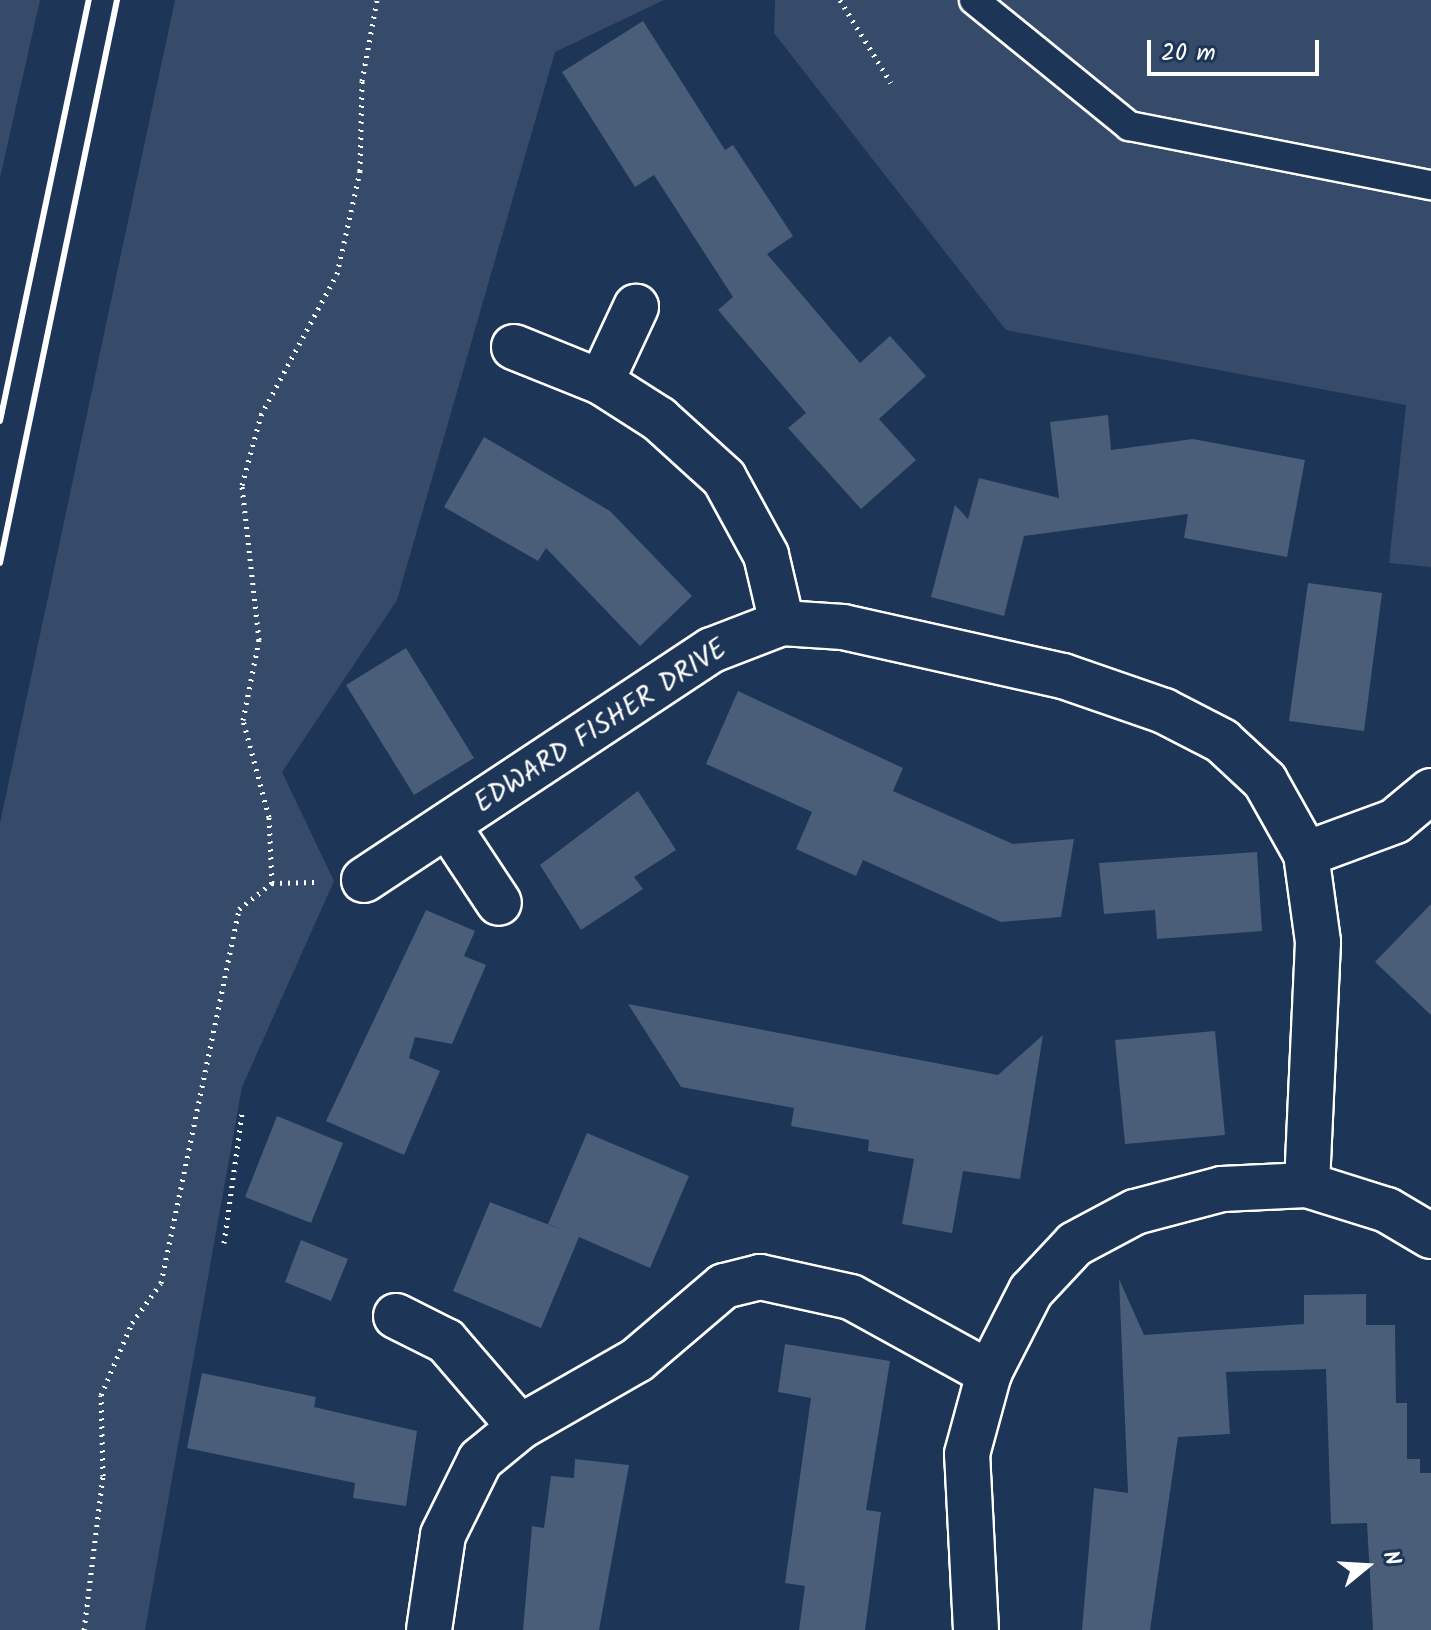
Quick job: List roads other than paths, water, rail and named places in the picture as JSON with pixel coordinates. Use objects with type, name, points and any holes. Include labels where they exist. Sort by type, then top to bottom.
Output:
[{"type":"street","points":[[601,382],[636,307]]},
{"type":"street","points":[[514,347],[601,382],[659,419],[724,478],[766,555],[782,623]]},
{"type":"street","name":"EDWARD FISHER DRIVE","points":[[364,880],[712,650],[782,623],[843,627],[1063,676],[1164,711],[1222,741],[1265,781],[1306,854],[1318,942],[1307,1185]]},
{"type":"street","points":[[1306,854],[1395,821],[1431,791]]},
{"type":"street","name":"EDWARD FISHER DRIVE","points":[[448,826],[499,903]]},
{"type":"street","points":[[976,1630],[967,1454],[989,1373],[1031,1291],[1075,1244],[1135,1212],[1222,1189],[1307,1185],[1387,1210],[1431,1236]]},
{"type":"street","points":[[429,1630],[443,1535],[480,1460],[520,1427],[637,1360],[724,1286],[760,1277],[851,1297],[989,1373]]},
{"type":"street","points":[[396,1316],[446,1341],[520,1427]]},
{"type":"lane","points":[[974,0],[1129,126],[1431,185]]},
{"type":"railway","points":[[0,421],[89,0]]},
{"type":"railway","points":[[0,563],[117,0]]}]
